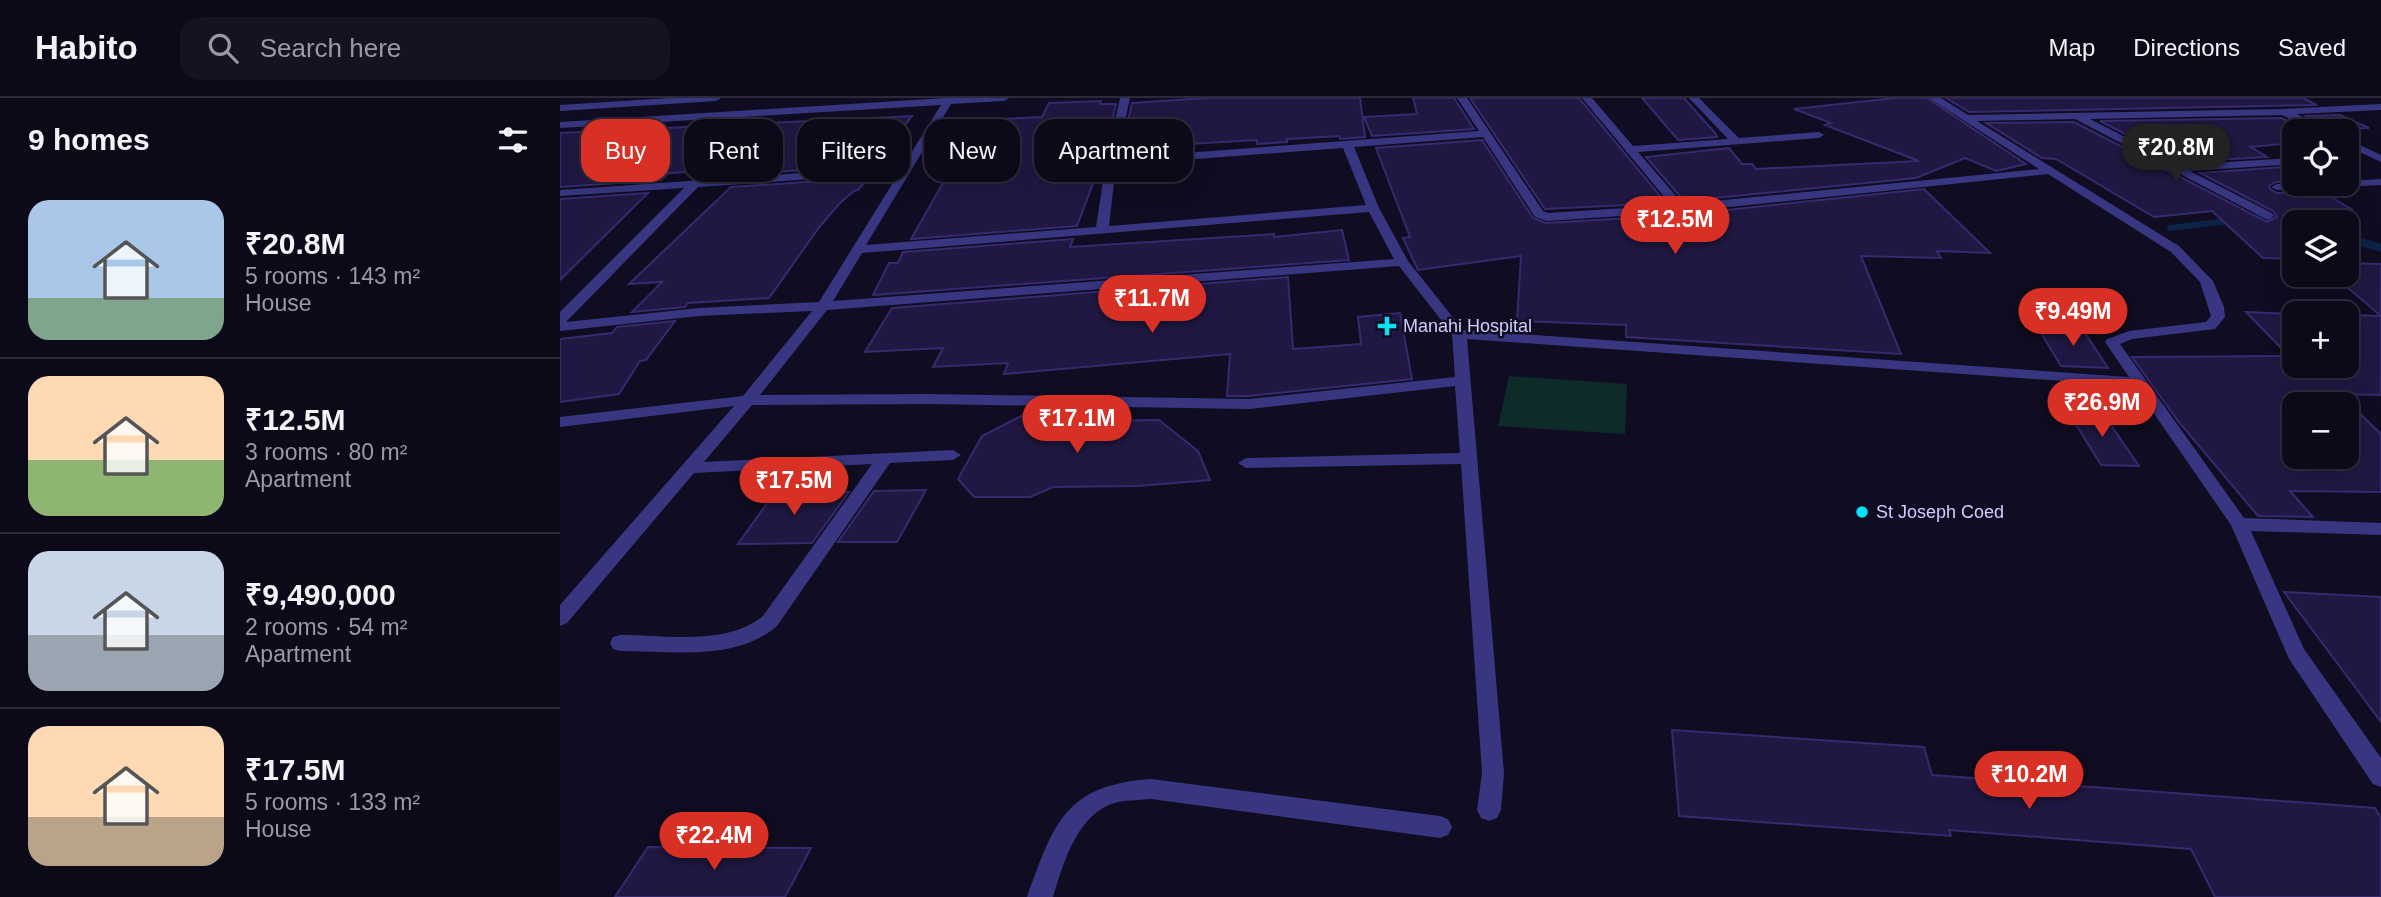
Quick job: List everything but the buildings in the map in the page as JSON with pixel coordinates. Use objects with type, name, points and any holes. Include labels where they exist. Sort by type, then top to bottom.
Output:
[{"type":"street","points":[[560,108],[716,98]]},
{"type":"street","points":[[560,124],[1003,98]]},
{"type":"street","points":[[1120,119],[1125,98]]},
{"type":"street","points":[[1462,98],[1539,214],[1546,218],[1680,208],[2049,171]]},
{"type":"street","points":[[1587,98],[1680,208]]},
{"type":"street","points":[[1694,98],[1736,141]]},
{"type":"street","points":[[1934,98],[2175,249],[2206,281],[2217,307],[2218,317],[2210,326],[2129,335],[2112,342],[2239,524],[2296,653],[2381,776]]},
{"type":"street","points":[[2373,98],[2381,104]]},
{"type":"street","points":[[910,163],[949,100]]},
{"type":"street","points":[[1966,118],[2283,112],[2381,104]]},
{"type":"street","points":[[2283,112],[2298,119]]},
{"type":"street","points":[[2076,115],[2268,216]]},
{"type":"street","points":[[1193,156],[1486,134]]},
{"type":"street","points":[[1629,149],[1819,135]]},
{"type":"street","points":[[1347,144],[1373,208],[1402,262],[1459,334],[1493,773],[1489,810]]},
{"type":"street","points":[[2359,148],[2379,158]]},
{"type":"street","points":[[2359,158],[2379,158]]},
{"type":"street","points":[[2178,168],[2282,162]]},
{"type":"street","points":[[560,193],[797,177]]},
{"type":"street","points":[[560,618],[748,400],[823,306],[898,182]]},
{"type":"street","points":[[1102,231],[1108,182]]},
{"type":"street","points":[[2359,183],[2381,182]]},
{"type":"street","points":[[560,320],[694,184]]},
{"type":"street","points":[[2277,187],[2282,187]]},
{"type":"street","points":[[856,250],[1373,208]]},
{"type":"street","points":[[560,327],[699,312],[823,306],[1402,262]]},
{"type":"street","points":[[1459,334],[2140,382]]},
{"type":"street","points":[[560,422],[748,400],[928,399],[1249,404],[1462,381]]},
{"type":"street","points":[[690,468],[953,455]]},
{"type":"street","points":[[1246,463],[1468,458]]},
{"type":"street","points":[[620,643],[727,643],[757,632],[770,621],[885,459]]},
{"type":"street","points":[[2239,524],[2381,529]]},
{"type":"street","points":[[1040,897],[1062,837],[1085,806],[1117,792],[1151,789],[1440,827]]},
{"type":"green space","points":[[1509,376],[1627,384],[1625,434],[1498,426]]},
{"type":"waterway","points":[[2170,228],[2268,216],[2282,220]]},
{"type":"waterway","points":[[2359,242],[2381,248]]},
{"type":"place","name":"Manahi Hospital","points":[[1387,326]]},
{"type":"place","name":"St Joseph Coed","points":[[1862,512]]}]
